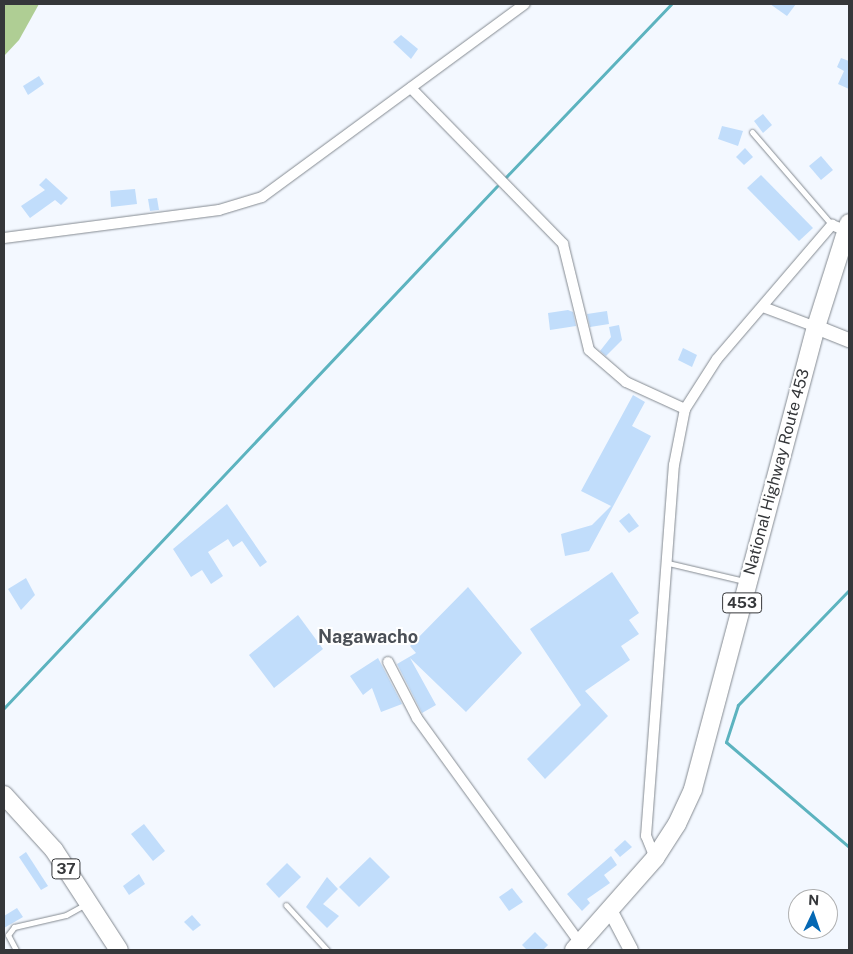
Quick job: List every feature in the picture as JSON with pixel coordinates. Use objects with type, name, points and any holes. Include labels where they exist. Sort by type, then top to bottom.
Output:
[{"type":"highway","name":"National Highway Route 453","points":[[577,947],[655,858],[678,824],[693,789],[843,227]]},
{"type":"highway","name":"37","points":[[4,795],[54,850],[119,950]]},
{"type":"street","points":[[4,238],[244,204],[278,186],[525,4]]},
{"type":"street","points":[[411,88],[563,244],[589,350],[626,382],[685,408]]},
{"type":"street","points":[[655,858],[646,836],[674,465],[685,408],[717,360],[763,307],[843,227]]},
{"type":"street","points":[[763,307],[849,340]]},
{"type":"street","points":[[388,662],[417,718],[577,947]]},
{"type":"street","points":[[610,910],[631,950]]},
{"type":"lane","points":[[752,132],[843,227]]},
{"type":"lane","points":[[668,563],[747,581]]},
{"type":"lane","points":[[16,950],[8,935],[14,927],[66,915],[88,902]]},
{"type":"lane","points":[[286,904],[327,950]]},
{"type":"green space","points":[[4,4],[39,4],[19,40],[4,56]]},
{"type":"building","points":[[770,4],[796,4],[787,16]]},
{"type":"building","points":[[401,35],[418,49],[411,59],[393,42]]},
{"type":"building","points":[[841,58],[849,61],[849,89],[838,84],[844,71],[837,67]]},
{"type":"building","points":[[39,76],[44,84],[28,95],[23,86]]},
{"type":"building","points":[[763,114],[772,125],[763,133],[754,121]]},
{"type":"building","points":[[722,126],[743,131],[738,146],[718,139]]},
{"type":"building","points":[[745,148],[753,157],[744,165],[736,157]]},
{"type":"building","points":[[821,156],[833,170],[821,180],[809,166]]},
{"type":"building","points":[[761,175],[813,228],[799,241],[747,188]]},
{"type":"building","points":[[46,178],[68,198],[61,205],[55,200],[30,218],[21,206],[45,190],[39,185]]},
{"type":"building","points":[[135,189],[137,204],[111,207],[110,191]]},
{"type":"building","points":[[157,198],[159,210],[150,211],[148,199]]},
{"type":"building","points":[[568,310],[573,312],[576,326],[550,330],[548,313]]},
{"type":"building","points":[[607,311],[609,324],[590,327],[587,314]]},
{"type":"building","points":[[619,325],[622,340],[606,356],[600,351],[611,337],[609,327]]},
{"type":"building","points":[[683,348],[697,355],[692,367],[678,360]]},
{"type":"building","points":[[633,395],[645,402],[632,426],[651,436],[589,551],[565,556],[561,534],[592,525],[611,506],[581,491]]},
{"type":"building","points":[[227,504],[267,562],[260,567],[242,541],[233,547],[228,539],[208,552],[223,576],[211,584],[202,570],[191,577],[173,549]]},
{"type":"building","points":[[629,513],[639,526],[629,533],[619,521]]},
{"type":"building","points":[[612,572],[639,613],[629,620],[639,634],[621,646],[630,660],[585,691],[608,716],[545,779],[527,759],[581,705],[530,629]]},
{"type":"building","points":[[26,578],[35,595],[21,610],[8,589]]},
{"type":"building","points":[[468,587],[522,653],[466,712],[410,658],[436,705],[422,713],[397,664],[416,653],[410,646]]},
{"type":"building","points":[[298,615],[323,649],[274,688],[249,655]]},
{"type":"building","points":[[378,658],[402,704],[381,712],[372,688],[363,695],[350,676]]},
{"type":"building","points":[[144,824],[165,851],[153,861],[131,834]]},
{"type":"building","points":[[625,840],[632,847],[620,857],[614,850]]},
{"type":"building","points":[[26,852],[48,886],[41,890],[19,857]]},
{"type":"building","points":[[611,856],[617,865],[604,875],[610,883],[587,899],[590,903],[582,911],[567,894]]},
{"type":"building","points":[[370,857],[390,877],[359,907],[339,887]]},
{"type":"building","points":[[287,863],[301,877],[279,898],[266,884]]},
{"type":"building","points":[[139,874],[145,884],[129,895],[123,886]]},
{"type":"building","points":[[327,877],[338,889],[323,904],[339,916],[327,928],[306,907]]},
{"type":"building","points":[[512,888],[523,902],[509,911],[499,897]]},
{"type":"building","points":[[17,908],[23,917],[4,928],[4,916]]},
{"type":"building","points":[[192,915],[201,925],[193,931],[184,922]]},
{"type":"building","points":[[535,932],[548,945],[543,950],[527,950],[522,945]]},
{"type":"waterway","points":[[504,179],[671,4]]},
{"type":"waterway","points":[[4,708],[497,186]]},
{"type":"waterway","points":[[849,590],[738,705],[726,742],[849,847]]},
{"type":"district","name":"Nagawacho","points":[[368,637]]}]
